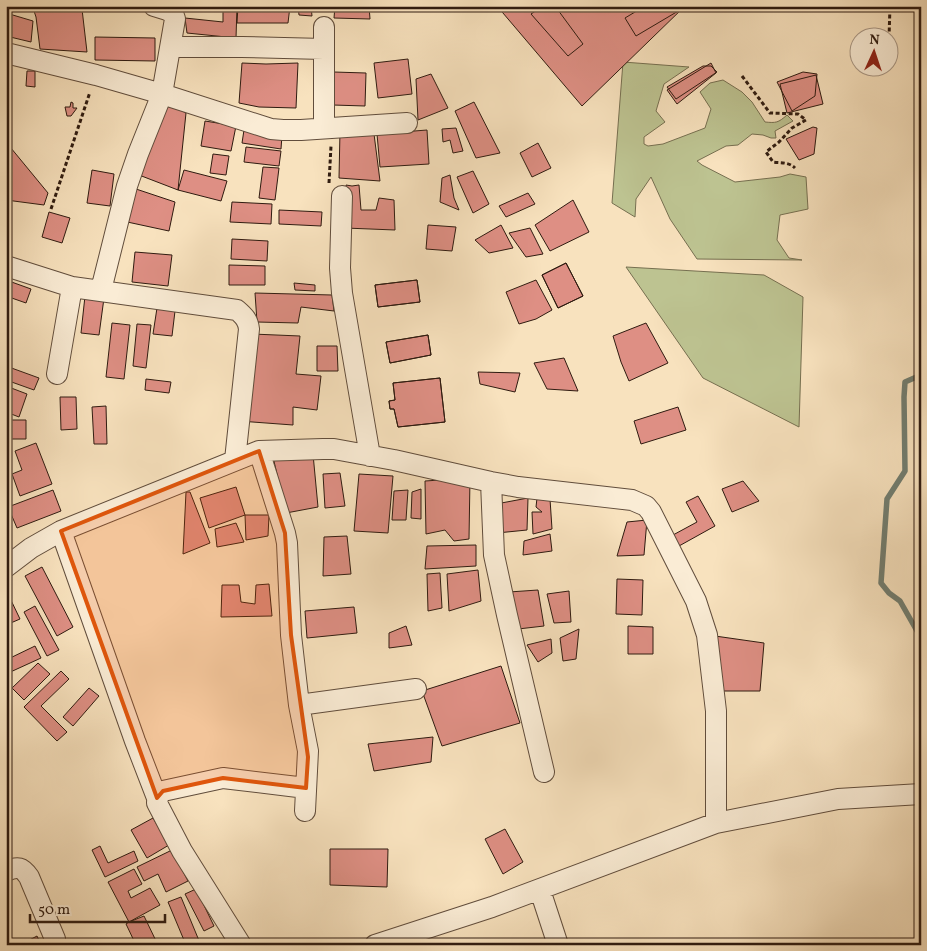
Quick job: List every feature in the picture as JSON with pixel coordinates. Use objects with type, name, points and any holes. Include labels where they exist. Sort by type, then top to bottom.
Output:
[{"type":"street","points":[[101,290],[127,186],[162,94],[171,47],[175,19],[173,13],[154,6]]},
{"type":"street","points":[[324,27],[328,134]]},
{"type":"street","points":[[171,47],[324,49]]},
{"type":"street","points":[[6,53],[96,75],[272,129],[328,134],[407,123]]},
{"type":"street","points":[[336,190],[342,293],[370,456]]},
{"type":"street","points":[[6,266],[72,287],[237,310],[244,315],[248,321],[249,328],[235,460]]},
{"type":"street","points":[[57,374],[72,287]]},
{"type":"street","points":[[6,568],[31,548],[61,531],[259,451],[323,448],[518,487],[632,500],[646,506],[651,512],[696,601],[707,635],[716,710],[716,823]]},
{"type":"street","points":[[259,451],[287,543],[291,634],[299,705],[308,751],[305,811]]},
{"type":"street","points":[[491,482],[494,555],[544,772]]},
{"type":"street","points":[[61,531],[157,798],[157,803],[182,851],[240,945]]},
{"type":"street","points":[[299,705],[416,689]]},
{"type":"street","points":[[157,798],[163,791],[223,778],[306,788]]},
{"type":"street","points":[[375,945],[540,890],[716,823],[838,798],[921,794]]},
{"type":"street","points":[[6,871],[18,868],[24,870],[29,877],[55,939]]},
{"type":"street","points":[[540,890],[558,945]]},
{"type":"path","points":[[889,28],[890,6]]},
{"type":"path","points":[[51,210],[96,75]]},
{"type":"path","points":[[742,76],[770,113],[798,114],[806,120],[792,128],[766,152],[773,162],[792,165],[795,168]]},
{"type":"path","points":[[328,134],[336,190]]},
{"type":"highlighted area","points":[[259,451],[285,533],[291,635],[308,757],[306,788],[223,778],[163,791],[157,798],[61,531]]},
{"type":"green space","points":[[623,62],[689,67],[664,84],[656,111],[665,122],[644,137],[644,144],[648,146],[663,144],[705,128],[711,109],[700,92],[710,83],[723,80],[742,92],[752,102],[765,122],[777,122],[787,115],[793,121],[775,131],[776,138],[752,134],[738,145],[726,146],[697,161],[735,182],[780,177],[790,174],[806,177],[808,209],[780,215],[777,240],[789,258],[802,260],[697,259],[670,219],[651,177],[636,199],[635,217],[612,203]]},
{"type":"green space","points":[[626,267],[764,275],[803,297],[799,427],[703,378]]},
{"type":"building","points":[[28,6],[89,6],[82,9],[87,52],[40,49],[36,17],[33,8],[28,8]]},
{"type":"building","points":[[223,6],[237,6],[236,38],[187,33],[185,18],[223,22]]},
{"type":"building","points":[[238,6],[290,6],[288,23],[237,23]]},
{"type":"building","points":[[298,6],[311,6],[312,16],[299,15]]},
{"type":"building","points":[[335,6],[369,6],[370,19],[334,18]]},
{"type":"building","points":[[497,6],[685,6],[582,106]]},
{"type":"building","points":[[543,6],[555,6],[583,44],[568,56],[531,14]]},
{"type":"building","points":[[645,6],[685,7],[636,36],[625,18]]},
{"type":"building","points":[[6,13],[33,21],[31,42],[6,36]]},
{"type":"building","points":[[95,37],[155,38],[155,61],[95,60]]},
{"type":"building","points":[[408,59],[412,94],[378,98],[374,63]]},
{"type":"building","points":[[242,63],[298,63],[296,108],[259,107],[239,103]]},
{"type":"building","points":[[711,63],[716,73],[677,104],[667,90]]},
{"type":"building","points":[[703,66],[711,66],[717,72],[676,99],[667,87]]},
{"type":"building","points":[[27,71],[35,71],[35,87],[26,86]]},
{"type":"building","points":[[334,72],[366,73],[365,106],[333,105]]},
{"type":"building","points":[[803,72],[817,74],[815,96],[792,111],[777,82]]},
{"type":"building","points":[[431,74],[448,108],[418,120],[416,79]]},
{"type":"building","points":[[816,75],[823,104],[787,113],[780,84]]},
{"type":"building","points":[[71,102],[73,103],[73,108],[77,108],[71,116],[67,116],[65,107],[70,107]]},
{"type":"building","points":[[166,102],[186,113],[178,190],[139,175]]},
{"type":"building","points":[[474,102],[500,153],[476,158],[455,111]]},
{"type":"building","points":[[205,121],[236,126],[231,151],[201,146]]},
{"type":"building","points":[[813,127],[817,128],[814,154],[799,160],[786,139]]},
{"type":"building","points":[[456,128],[463,151],[453,153],[450,140],[443,142],[442,129]]},
{"type":"building","points":[[244,130],[282,135],[281,149],[242,143]]},
{"type":"building","points":[[427,130],[429,164],[380,167],[377,134]]},
{"type":"building","points":[[340,131],[374,134],[380,181],[339,178]]},
{"type":"building","points":[[6,142],[48,193],[44,205],[6,200]]},
{"type":"building","points":[[538,143],[551,168],[532,177],[520,153]]},
{"type":"building","points":[[246,147],[281,151],[279,166],[244,162]]},
{"type":"building","points":[[213,154],[229,156],[226,175],[210,173]]},
{"type":"building","points":[[263,167],[279,168],[275,200],[259,198]]},
{"type":"building","points":[[92,170],[114,174],[110,206],[87,203]]},
{"type":"building","points":[[184,170],[227,181],[221,201],[178,190]]},
{"type":"building","points":[[473,171],[489,204],[473,213],[457,177]]},
{"type":"building","points":[[450,175],[454,198],[459,210],[440,202],[442,178]]},
{"type":"building","points":[[346,185],[359,185],[361,210],[376,210],[379,198],[394,200],[395,230],[345,228]]},
{"type":"building","points":[[127,186],[175,202],[169,231],[118,220]]},
{"type":"building","points":[[528,193],[535,204],[506,217],[499,206]]},
{"type":"building","points":[[573,200],[589,232],[550,251],[535,225]]},
{"type":"building","points":[[232,202],[272,204],[271,224],[230,222]]},
{"type":"building","points":[[279,210],[322,212],[321,226],[279,224]]},
{"type":"building","points":[[49,212],[70,218],[62,243],[42,237]]},
{"type":"building","points":[[428,225],[456,227],[452,251],[426,249]]},
{"type":"building","points":[[501,225],[513,248],[489,253],[475,240]]},
{"type":"building","points":[[530,228],[543,254],[526,257],[509,233]]},
{"type":"building","points":[[232,239],[268,241],[267,261],[231,259]]},
{"type":"building","points":[[135,252],[172,255],[168,286],[132,282]]},
{"type":"building","points":[[566,263],[583,296],[558,308],[542,275]]},
{"type":"building","points":[[566,263],[583,296],[558,308],[542,275]]},
{"type":"building","points":[[229,265],[265,266],[265,285],[229,285]]},
{"type":"building","points":[[6,280],[31,289],[26,303],[6,296]]},
{"type":"building","points":[[417,280],[420,302],[378,307],[375,285]]},
{"type":"building","points":[[417,280],[420,302],[378,307],[375,285]]},
{"type":"building","points":[[536,280],[552,310],[536,319],[519,324],[506,292]]},
{"type":"building","points":[[294,283],[315,285],[315,291],[295,290]]},
{"type":"building","points":[[255,293],[332,295],[334,311],[301,307],[298,323],[257,322]]},
{"type":"building","points":[[85,296],[104,298],[99,335],[81,333]]},
{"type":"building","points":[[157,308],[175,311],[172,336],[153,334]]},
{"type":"building","points":[[112,323],[130,325],[124,379],[106,377]]},
{"type":"building","points":[[646,323],[668,363],[629,381],[613,336]]},
{"type":"building","points":[[137,324],[151,325],[146,368],[133,366]]},
{"type":"building","points":[[252,334],[300,336],[296,374],[321,376],[317,410],[293,407],[293,425],[239,421]]},
{"type":"building","points":[[428,335],[431,355],[390,363],[386,342]]},
{"type":"building","points":[[428,335],[431,355],[390,363],[386,342]]},
{"type":"building","points":[[317,346],[337,346],[338,371],[317,371]]},
{"type":"building","points":[[564,358],[578,391],[547,389],[534,363]]},
{"type":"building","points":[[6,366],[39,378],[34,390],[6,380]]},
{"type":"building","points":[[478,372],[520,373],[515,392],[480,384]]},
{"type":"building","points":[[440,378],[445,422],[398,427],[394,409],[390,409],[389,401],[395,400],[393,383]]},
{"type":"building","points":[[440,378],[445,422],[398,427],[394,409],[390,409],[389,401],[395,400],[393,383]]},
{"type":"building","points":[[146,379],[171,382],[169,393],[145,390]]},
{"type":"building","points":[[6,386],[27,394],[19,417],[6,412]]},
{"type":"building","points":[[60,397],[76,397],[77,429],[61,430]]},
{"type":"building","points":[[106,406],[107,444],[94,444],[92,407]]},
{"type":"building","points":[[678,407],[686,430],[641,444],[634,421]]},
{"type":"building","points":[[6,420],[26,420],[26,439],[6,439]]},
{"type":"building","points":[[36,443],[52,484],[20,496],[12,474],[22,470],[15,451]]},
{"type":"building","points":[[313,454],[318,507],[286,513],[273,457]]},
{"type":"building","points":[[340,473],[345,506],[325,508],[323,474]]},
{"type":"building","points":[[359,474],[393,476],[388,533],[354,531]]},
{"type":"building","points":[[470,478],[469,539],[454,541],[445,530],[426,534],[425,481]]},
{"type":"building","points":[[743,481],[759,501],[732,512],[722,489]]},
{"type":"building","points":[[236,487],[245,515],[209,528],[200,498]]},
{"type":"building","points":[[421,489],[421,519],[411,518],[412,492]]},
{"type":"building","points":[[53,490],[61,511],[17,528],[8,507]]},
{"type":"building","points":[[408,490],[406,520],[392,520],[394,491]]},
{"type":"building","points":[[186,492],[190,492],[210,543],[183,554]]},
{"type":"building","points":[[698,496],[715,526],[679,546],[673,535],[697,522],[686,502]]},
{"type":"building","points":[[528,498],[527,530],[497,533],[496,504]]},
{"type":"building","points":[[537,498],[550,499],[552,529],[533,534],[532,512],[542,512],[536,507]]},
{"type":"building","points":[[245,515],[269,515],[268,536],[246,540]]},
{"type":"building","points":[[647,520],[644,555],[617,556],[627,522]]},
{"type":"building","points":[[236,523],[244,542],[217,547],[215,529]]},
{"type":"building","points":[[550,534],[552,551],[523,555],[524,541]]},
{"type":"building","points":[[347,536],[351,574],[323,576],[324,537]]},
{"type":"building","points":[[476,545],[476,566],[425,569],[427,546]]},
{"type":"building","points":[[42,567],[73,627],[57,636],[25,576]]},
{"type":"building","points":[[478,570],[481,601],[449,611],[447,574]]},
{"type":"building","points":[[440,573],[442,608],[428,611],[427,574]]},
{"type":"building","points":[[617,579],[643,580],[642,615],[616,614]]},
{"type":"building","points":[[269,584],[272,616],[221,617],[222,585],[239,585],[241,602],[255,604],[256,585]]},
{"type":"building","points":[[538,590],[544,626],[518,629],[509,592]]},
{"type":"building","points":[[569,591],[571,622],[554,623],[547,594]]},
{"type":"building","points":[[8,594],[20,619],[6,625],[6,595]]},
{"type":"building","points":[[35,606],[59,650],[47,656],[24,612]]},
{"type":"building","points":[[354,607],[357,633],[307,638],[305,611]]},
{"type":"building","points":[[406,626],[412,645],[389,648],[389,633]]},
{"type":"building","points":[[628,626],[653,627],[653,654],[628,654]]},
{"type":"building","points":[[579,629],[576,659],[563,661],[560,638]]},
{"type":"building","points":[[715,636],[764,643],[760,691],[718,691]]},
{"type":"building","points":[[551,639],[552,653],[538,662],[527,645]]},
{"type":"building","points":[[35,646],[41,658],[6,674],[6,660]]},
{"type":"building","points":[[38,663],[50,674],[24,700],[12,688]]},
{"type":"building","points":[[501,666],[520,723],[442,746],[422,691]]},
{"type":"building","points":[[61,671],[69,679],[41,706],[67,732],[57,741],[24,707]]},
{"type":"building","points":[[89,688],[99,696],[73,726],[63,717]]},
{"type":"building","points":[[433,737],[431,762],[374,771],[368,744]]},
{"type":"building","points":[[153,818],[169,845],[147,858],[131,830]]},
{"type":"building","points":[[505,829],[523,862],[503,874],[485,839]]},
{"type":"building","points":[[100,846],[108,863],[134,851],[138,861],[105,877],[92,850]]},
{"type":"building","points":[[330,849],[388,849],[387,887],[330,885]]},
{"type":"building","points":[[172,850],[188,881],[166,892],[158,874],[144,881],[137,867]]},
{"type":"building","points":[[134,869],[142,884],[128,891],[131,898],[150,888],[160,905],[129,922],[108,882]]},
{"type":"building","points":[[196,889],[214,926],[204,931],[185,894]]},
{"type":"building","points":[[181,897],[200,943],[196,945],[186,945],[168,902]]},
{"type":"building","points":[[144,916],[158,945],[136,945],[126,924]]},
{"type":"building","points":[[37,936],[41,945],[20,945]]},
{"type":"waterway","points":[[921,375],[905,382],[905,471],[887,499],[881,583],[889,593],[900,601],[921,638]]}]
